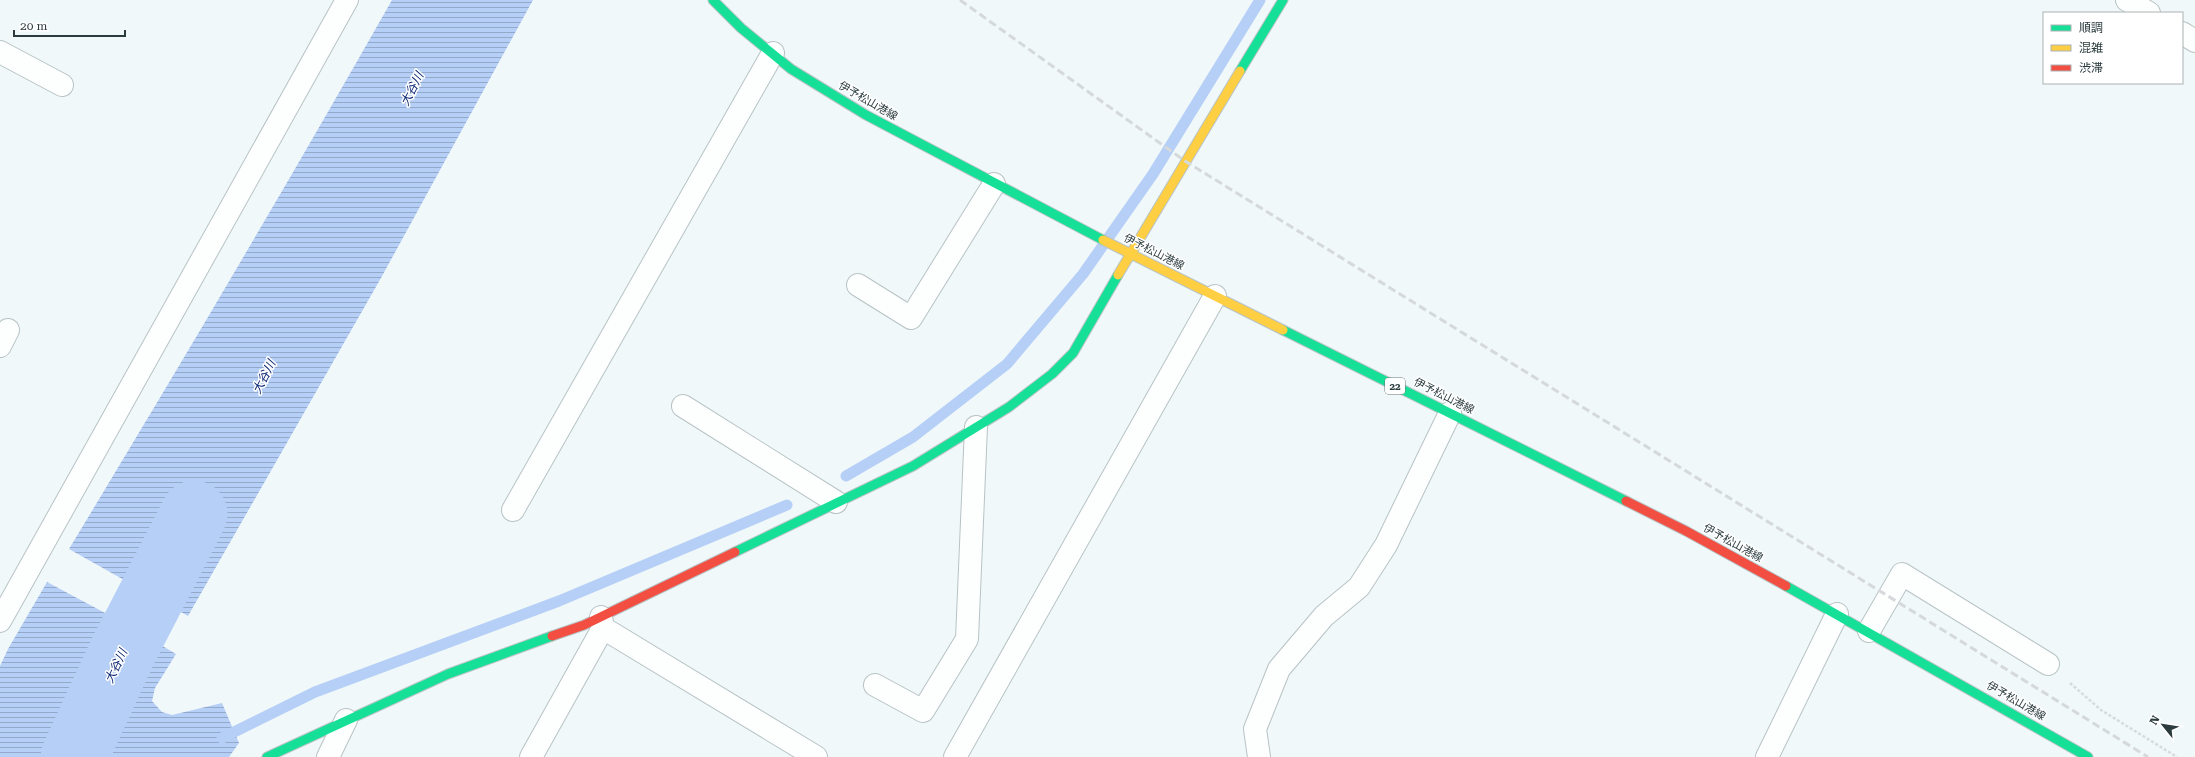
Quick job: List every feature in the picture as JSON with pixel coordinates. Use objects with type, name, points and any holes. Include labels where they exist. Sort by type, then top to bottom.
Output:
[{"type":"main road","name":"伊予松山港線","points":[[713,0],[741,28],[791,69],[866,115],[994,184],[1131,254],[1686,531],[1869,631],[2088,757]]},
{"type":"main road","points":[[267,757],[448,674],[584,625],[602,623],[836,502],[913,466],[1009,407],[1052,374],[1073,353],[1283,0]]},
{"type":"street","points":[[3,608],[347,0]]},
{"type":"street","points":[[2127,0],[2147,12]]},
{"type":"street","points":[[2183,34],[2195,41]]},
{"type":"street","points":[[0,52],[62,85]]},
{"type":"street","points":[[513,510],[773,53]]},
{"type":"street","points":[[858,285],[911,318],[994,184]]},
{"type":"street","points":[[955,757],[1216,296]]},
{"type":"street","points":[[683,406],[836,502]]},
{"type":"street","points":[[1259,757],[1255,729],[1279,669],[1324,616],[1359,587],[1386,545],[1450,413]]},
{"type":"street","points":[[875,684],[923,711],[967,639],[976,427]]},
{"type":"street","points":[[1869,631],[1902,574],[2048,664]]},
{"type":"street","points":[[1767,757],[1837,614]]},
{"type":"street","points":[[531,757],[602,623],[816,757]]},
{"type":"street","points":[[328,757],[346,720]]},
{"type":"path","points":[[2048,664],[2101,710],[2176,757]]},
{"type":"water","points":[[392,0],[533,0],[381,278],[188,616],[69,549],[232,276]]},
{"type":"water","points":[[47,582],[107,614],[103,621],[113,626],[117,619],[176,654],[155,688],[152,701],[162,712],[172,715],[222,703],[239,743],[229,757],[0,757],[0,666],[8,649]]},
{"type":"waterway","points":[[846,476],[913,437],[1007,364],[1083,274],[1153,174],[1260,0]]},
{"type":"waterway","points":[[222,738],[315,692],[559,601],[787,505]]},
{"type":"waterway","name":"大谷川","points":[[74,757],[122,653],[194,514]]},
{"type":"railway","points":[[960,0],[1185,161],[2148,757]]},
{"type":"traffic: fast","points":[[713,0],[741,28],[791,69],[866,115],[1103,240]]},
{"type":"traffic: fast","points":[[1240,71],[1283,0]]},
{"type":"traffic: fast","points":[[735,552],[913,466],[1009,407],[1052,374],[1073,353],[1118,275]]},
{"type":"traffic: fast","points":[[1283,330],[1626,501]]},
{"type":"traffic: fast","points":[[1786,586],[2088,757]]},
{"type":"traffic: fast","points":[[267,757],[448,674],[552,636]]},
{"type":"traffic: slow","points":[[1118,275],[1240,71]]},
{"type":"traffic: slow","points":[[1103,240],[1283,330]]},
{"type":"traffic: jam","points":[[1626,501],[1686,531],[1786,586]]},
{"type":"traffic: jam","points":[[552,636],[584,625],[735,552]]}]
